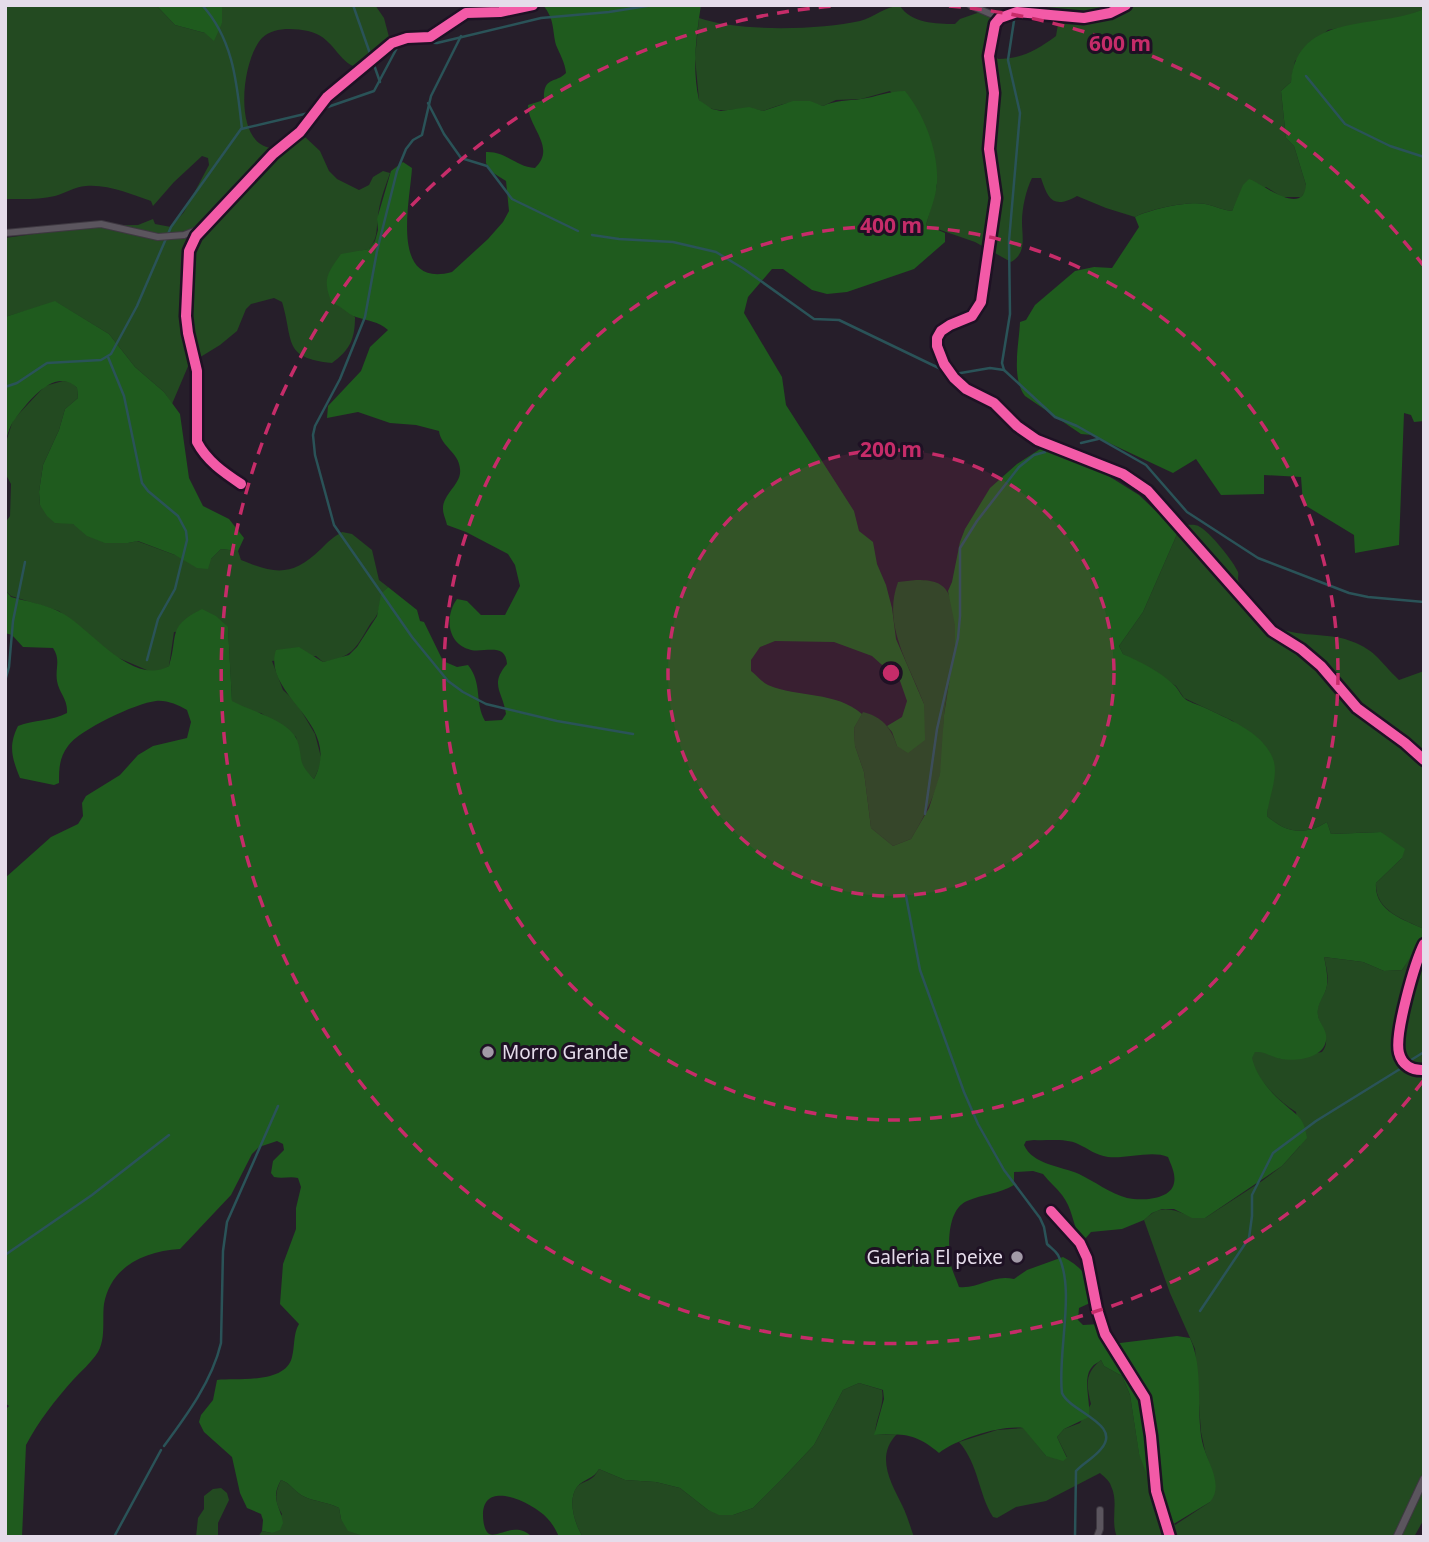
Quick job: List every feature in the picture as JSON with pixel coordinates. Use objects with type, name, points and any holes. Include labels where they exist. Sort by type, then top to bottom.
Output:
[{"type":"street","points":[[241,484],[218,469],[202,452],[197,442],[197,371],[188,333],[187,271],[189,251],[196,236],[274,154],[300,132],[327,97],[391,43],[407,38],[430,37],[466,13],[513,11],[533,5]]},
{"type":"street","points":[[970,5],[980,7],[1000,18]]},
{"type":"street","points":[[1126,5],[1090,18],[1017,12],[1000,18],[995,24],[989,52],[994,93],[989,149],[996,198],[984,287],[977,311],[964,321],[940,331],[937,346],[944,365],[960,384],[994,403],[1007,418],[1037,440],[1135,480],[1148,491],[1272,631],[1301,649],[1321,666],[1357,708],[1405,743],[1424,761]]},
{"type":"street","points":[[5,233],[102,224],[158,237],[184,235],[204,227]]},
{"type":"street","points":[[1424,944],[1415,966],[1398,1044],[1402,1061],[1409,1068],[1424,1070]]},
{"type":"street","points":[[1051,1211],[1080,1243],[1087,1258],[1105,1334],[1145,1398],[1152,1436],[1156,1491],[1170,1537]]},
{"type":"street","points":[[1397,1537],[1424,1479]]},
{"type":"street","points":[[1097,1537],[1100,1510]]},
{"type":"green space","points":[[5,5],[156,5],[175,25],[205,33],[222,23],[222,5],[375,5],[384,18],[389,37],[361,64],[353,66],[347,63],[329,42],[316,34],[284,29],[272,32],[262,38],[255,48],[249,63],[244,98],[245,116],[250,131],[258,142],[274,148],[304,136],[320,151],[329,171],[337,179],[359,190],[369,185],[373,177],[383,171],[390,173],[380,206],[375,238],[369,249],[360,251],[341,306],[355,317],[352,338],[343,353],[332,363],[305,357],[297,352],[293,345],[282,302],[274,298],[251,304],[246,309],[237,331],[189,364],[172,404],[164,392],[135,367],[109,334],[56,302],[5,317],[5,238],[91,226],[138,225],[153,219],[155,224],[171,227],[184,212],[209,165],[208,158],[202,156],[153,206],[151,201],[136,195],[94,186],[49,197],[5,199]]},
{"type":"green space","points":[[156,5],[222,5],[222,23],[214,41],[205,33],[175,25]]},
{"type":"green space","points":[[543,5],[701,5],[696,53],[697,88],[699,100],[712,109],[721,111],[749,107],[763,111],[793,101],[810,101],[823,106],[905,91],[929,134],[936,159],[937,183],[926,225],[945,233],[945,242],[914,269],[847,292],[827,294],[812,290],[783,269],[772,269],[748,297],[744,313],[782,377],[786,405],[854,511],[859,531],[873,542],[877,564],[892,608],[896,639],[924,704],[925,740],[908,753],[897,746],[887,726],[902,717],[907,701],[900,681],[872,656],[834,642],[775,641],[760,647],[751,660],[751,671],[768,685],[829,698],[862,714],[854,728],[855,746],[864,772],[871,828],[893,846],[911,839],[929,808],[940,774],[944,715],[955,645],[955,625],[948,591],[960,542],[990,488],[1017,464],[1048,444],[1066,456],[1083,456],[1099,470],[1139,495],[1178,532],[1143,612],[1119,646],[1123,654],[1162,675],[1186,699],[1245,728],[1263,743],[1270,752],[1275,769],[1267,816],[1274,822],[1296,831],[1311,829],[1327,822],[1331,834],[1381,832],[1405,849],[1402,858],[1376,883],[1380,901],[1391,913],[1424,929],[1422,940],[1402,970],[1384,971],[1363,962],[1324,957],[1327,985],[1318,1011],[1326,1035],[1323,1048],[1318,1053],[1296,1060],[1281,1059],[1259,1052],[1255,1052],[1252,1058],[1264,1082],[1299,1117],[1306,1131],[1307,1138],[1282,1166],[1205,1218],[1192,1218],[1174,1209],[1162,1209],[1122,1229],[1091,1232],[1085,1239],[1079,1237],[1062,1195],[1043,1174],[1033,1171],[1014,1172],[1014,1185],[967,1201],[956,1211],[953,1218],[949,1236],[950,1260],[959,1287],[999,1278],[1014,1279],[1027,1270],[1063,1257],[1084,1273],[1093,1290],[1094,1297],[1090,1303],[1079,1308],[1078,1320],[1083,1325],[1106,1326],[1112,1337],[1112,1344],[1177,1336],[1190,1338],[1197,1363],[1202,1441],[1216,1488],[1210,1502],[1167,1528],[1139,1454],[1130,1395],[1122,1376],[1104,1366],[1101,1360],[1089,1372],[1089,1417],[1064,1429],[1057,1437],[1067,1458],[1063,1461],[1046,1456],[1023,1428],[979,1434],[939,1453],[924,1442],[909,1436],[874,1435],[884,1399],[883,1390],[859,1383],[843,1390],[814,1445],[783,1478],[753,1508],[733,1515],[719,1515],[708,1510],[680,1488],[656,1482],[625,1480],[599,1469],[574,1492],[572,1505],[583,1537],[559,1537],[551,1522],[540,1512],[521,1501],[500,1496],[491,1498],[485,1504],[483,1517],[487,1532],[494,1534],[518,1530],[532,1537],[367,1537],[348,1531],[341,1519],[339,1508],[305,1497],[281,1480],[276,1497],[283,1523],[280,1530],[272,1533],[262,1531],[261,1514],[247,1508],[240,1493],[232,1457],[204,1432],[199,1422],[213,1400],[217,1380],[271,1376],[288,1366],[292,1357],[299,1324],[280,1304],[283,1264],[296,1229],[296,1208],[301,1187],[298,1178],[274,1177],[271,1173],[273,1161],[284,1150],[283,1144],[277,1141],[259,1147],[252,1154],[231,1195],[180,1249],[142,1257],[122,1270],[114,1280],[104,1304],[103,1335],[98,1352],[54,1403],[26,1445],[22,1537],[5,1537],[5,1410],[9,1406],[5,1403],[5,878],[51,837],[78,824],[83,816],[82,803],[86,796],[120,775],[138,755],[153,746],[187,738],[191,722],[187,710],[176,705],[156,701],[147,703],[95,725],[74,740],[61,759],[59,783],[54,785],[20,778],[12,752],[18,726],[61,716],[67,713],[67,708],[57,681],[57,660],[53,648],[23,647],[12,635],[5,633],[5,590],[11,597],[58,611],[70,618],[110,652],[140,669],[155,670],[169,666],[178,627],[191,615],[202,609],[216,616],[228,627],[232,701],[278,722],[293,733],[303,764],[314,779],[320,759],[319,742],[311,725],[280,681],[275,666],[276,650],[299,647],[323,662],[349,655],[377,616],[381,594],[388,587],[417,610],[420,621],[424,622],[443,661],[457,667],[468,665],[473,672],[485,721],[502,720],[506,714],[498,683],[507,664],[506,657],[499,651],[476,651],[463,647],[452,635],[450,621],[457,599],[467,601],[481,615],[505,615],[520,586],[515,565],[508,554],[447,525],[444,503],[458,479],[460,469],[457,458],[440,437],[439,431],[416,425],[390,423],[358,412],[327,418],[328,406],[361,371],[370,347],[388,330],[377,323],[353,316],[332,303],[327,282],[329,272],[341,254],[369,249],[375,241],[377,219],[391,171],[403,162],[412,168],[408,239],[411,256],[419,268],[432,274],[452,272],[503,222],[509,211],[506,181],[490,171],[486,163],[486,152],[493,152],[535,168],[543,153],[528,105],[544,100],[545,87],[566,73],[547,10]],"holes":[[[1026,1141],[1073,1142],[1108,1157],[1155,1154],[1168,1157],[1174,1173],[1172,1189],[1155,1198],[1121,1196],[1079,1174],[1034,1157],[1024,1145]]]},
{"type":"green space","points":[[1033,5],[1424,5],[1424,9],[1408,16],[1328,30],[1295,61],[1291,82],[1281,91],[1286,138],[1294,146],[1306,185],[1306,191],[1301,197],[1282,197],[1266,187],[1238,199],[1232,211],[1205,204],[1189,204],[1159,209],[1135,217],[1077,196],[1057,202],[1049,197],[1041,178],[1032,178],[1023,211],[1022,249],[1011,262],[975,242],[926,225],[937,185],[934,156],[890,91],[861,99],[836,100],[823,106],[792,102],[763,111],[713,109],[699,100],[695,58],[699,18],[735,26],[802,28],[860,21],[900,6],[911,16],[932,23],[955,24],[960,19],[983,11],[989,15],[993,29],[990,51],[998,59],[1029,53],[1056,36],[1059,18],[1053,9]]},
{"type":"green space","points":[[1424,9],[1424,421],[1414,422],[1411,415],[1404,413],[1399,545],[1355,553],[1354,535],[1303,504],[1301,477],[1264,475],[1264,494],[1221,495],[1196,459],[1173,473],[1092,435],[1081,434],[1025,396],[1017,370],[1020,322],[1026,320],[1035,305],[1075,271],[1094,267],[1112,268],[1139,227],[1135,217],[1142,214],[1189,204],[1205,204],[1232,211],[1243,185],[1249,179],[1281,196],[1298,199],[1306,185],[1294,146],[1286,138],[1281,91],[1291,82],[1297,59],[1308,44],[1323,33]]},
{"type":"green space","points":[[55,301],[109,334],[135,367],[164,392],[180,414],[189,478],[203,506],[229,519],[244,538],[238,551],[221,549],[211,559],[208,569],[197,568],[175,555],[138,541],[105,543],[87,536],[73,524],[55,523],[47,516],[40,505],[43,465],[65,409],[78,398],[77,388],[69,382],[60,381],[43,389],[13,422],[5,445],[5,317]]},
{"type":"green space","points":[[63,381],[71,382],[77,388],[78,398],[65,409],[43,465],[39,492],[40,505],[73,524],[128,543],[137,541],[175,555],[211,559],[221,549],[238,551],[241,560],[274,570],[301,564],[342,532],[352,534],[372,550],[379,580],[388,587],[382,596],[376,616],[356,647],[347,655],[323,662],[316,656],[272,661],[283,690],[296,702],[315,734],[322,761],[314,779],[302,768],[296,737],[261,713],[252,712],[232,702],[228,628],[174,632],[169,666],[161,671],[149,671],[114,656],[59,611],[11,596],[5,590],[5,523],[10,516],[11,484],[5,473],[5,445],[13,420],[45,386]]},
{"type":"green space","points":[[1185,525],[1198,526],[1215,541],[1236,567],[1238,581],[1245,592],[1279,628],[1297,633],[1337,637],[1355,643],[1376,656],[1399,680],[1424,671],[1424,929],[1392,913],[1380,901],[1376,883],[1402,858],[1381,832],[1331,834],[1327,822],[1311,829],[1296,831],[1274,822],[1267,816],[1274,778],[1233,721],[1184,698],[1176,686],[1123,654],[1119,646],[1143,612],[1178,532]]},
{"type":"green space","points":[[898,582],[935,582],[948,593],[956,622],[955,654],[944,716],[938,784],[911,839],[893,846],[871,828],[864,772],[855,746],[854,728],[863,712],[870,714],[885,724],[897,746],[924,704],[899,644],[893,614]]},
{"type":"green space","points":[[1424,935],[1424,1519],[1414,1537],[1117,1537],[1113,1492],[1109,1482],[1100,1473],[1046,1501],[1016,1507],[997,1518],[993,1517],[971,1460],[959,1442],[997,1430],[1024,1428],[1046,1456],[1067,1457],[1057,1437],[1064,1429],[1080,1423],[1091,1404],[1088,1391],[1089,1374],[1101,1360],[1104,1366],[1122,1376],[1130,1395],[1139,1453],[1156,1495],[1175,1525],[1210,1502],[1211,1468],[1201,1432],[1195,1349],[1170,1293],[1144,1220],[1152,1213],[1167,1209],[1205,1218],[1282,1166],[1300,1146],[1296,1112],[1263,1082],[1251,1058],[1255,1051],[1264,1051],[1281,1059],[1322,1052],[1326,1038],[1317,1012],[1328,982],[1324,957],[1363,962],[1384,971],[1402,970]]},
{"type":"green space","points":[[859,1383],[882,1390],[875,1435],[897,1434],[887,1451],[887,1470],[914,1537],[583,1537],[580,1532],[573,1512],[574,1492],[599,1469],[625,1480],[656,1482],[680,1488],[708,1510],[733,1515],[753,1508],[814,1445],[843,1390]]},
{"type":"green space","points":[[281,1480],[305,1497],[339,1508],[341,1519],[367,1537],[258,1537],[262,1531],[272,1533],[282,1514],[276,1497]]},
{"type":"green space","points":[[221,1488],[227,1493],[229,1500],[218,1523],[218,1537],[196,1537],[198,1518],[204,1509],[204,1496],[213,1489]]},
{"type":"waterway","points":[[202,5],[213,19],[227,48],[236,80],[242,129]]},
{"type":"waterway","points":[[353,5],[380,82]]},
{"type":"waterway","points":[[405,41],[437,43],[541,18],[653,5]]},
{"type":"waterway","points":[[1004,370],[1002,363],[1010,314],[1009,241],[1020,113],[1008,60],[1015,14]]},
{"type":"waterway","points":[[461,36],[431,96],[422,135],[413,140],[406,149],[397,171],[377,251],[365,317],[340,379],[315,426],[315,455],[334,525],[412,637],[448,681],[486,704],[557,721],[633,734]]},
{"type":"waterway","points":[[319,110],[374,91],[399,44]]},
{"type":"waterway","points":[[1306,76],[1345,124],[1390,146],[1424,157]]},
{"type":"waterway","points":[[428,103],[444,134],[461,158],[487,166],[512,199],[578,231]]},
{"type":"waterway","points":[[5,387],[17,383],[47,363],[101,360],[111,354],[137,306],[171,227],[241,129],[313,112]]},
{"type":"waterway","points":[[592,235],[673,242],[716,252],[814,319],[839,320],[945,371]]},
{"type":"waterway","points":[[108,357],[124,396],[142,483],[178,516],[186,531],[187,540],[175,589],[158,619],[147,660]]},
{"type":"waterway","points":[[955,374],[990,368],[1004,370],[1055,417],[1077,426],[1146,465],[1187,512],[1258,558],[1349,593],[1424,602]]},
{"type":"waterway","points":[[1081,443],[1098,439]]},
{"type":"waterway","points":[[925,814],[937,729],[958,638],[960,548],[977,521],[1019,467],[1034,455],[1045,452]]},
{"type":"waterway","points":[[5,681],[25,562]]},
{"type":"waterway","points":[[906,896],[920,970],[964,1092],[978,1124],[1004,1170],[1040,1218],[1047,1244],[1058,1255],[1063,1269],[1066,1303],[1062,1393],[1067,1400],[1100,1425],[1106,1440],[1101,1449],[1076,1471],[1075,1537]]},
{"type":"waterway","points":[[1411,1060],[1424,1052]]},
{"type":"waterway","points":[[1200,1311],[1249,1238],[1252,1195],[1273,1153],[1316,1121],[1400,1069]]},
{"type":"waterway","points":[[164,1446],[198,1397],[217,1357],[221,1343],[223,1251],[227,1222],[278,1106]]},
{"type":"waterway","points":[[5,1255],[92,1195],[169,1135]]},
{"type":"waterway","points":[[114,1537],[161,1450]]},
{"type":"cycle path","points":[[241,484],[211,460],[197,442],[197,371],[186,316],[189,251],[196,236],[273,154],[300,132],[327,97],[392,43],[407,38],[430,37],[466,13],[500,12],[533,5]]},
{"type":"cycle path","points":[[1126,5],[1110,13],[1084,18],[1017,12],[1000,18],[995,24],[989,56],[994,93],[989,149],[996,198],[981,302],[972,316],[941,331],[937,346],[944,364],[966,389],[994,403],[1017,426],[1037,440],[1123,474],[1148,491],[1272,631],[1301,649],[1321,666],[1357,708],[1424,760]]},
{"type":"cycle path","points":[[1424,944],[1406,998],[1398,1044],[1400,1057],[1405,1064],[1424,1070]]},
{"type":"cycle path","points":[[1051,1211],[1080,1243],[1087,1258],[1105,1334],[1145,1398],[1156,1491],[1170,1537]]},
{"type":"place","name":"Morro Grande","points":[[488,1052]]},
{"type":"place","name":"Galeria El peixe","points":[[1017,1257]]}]
